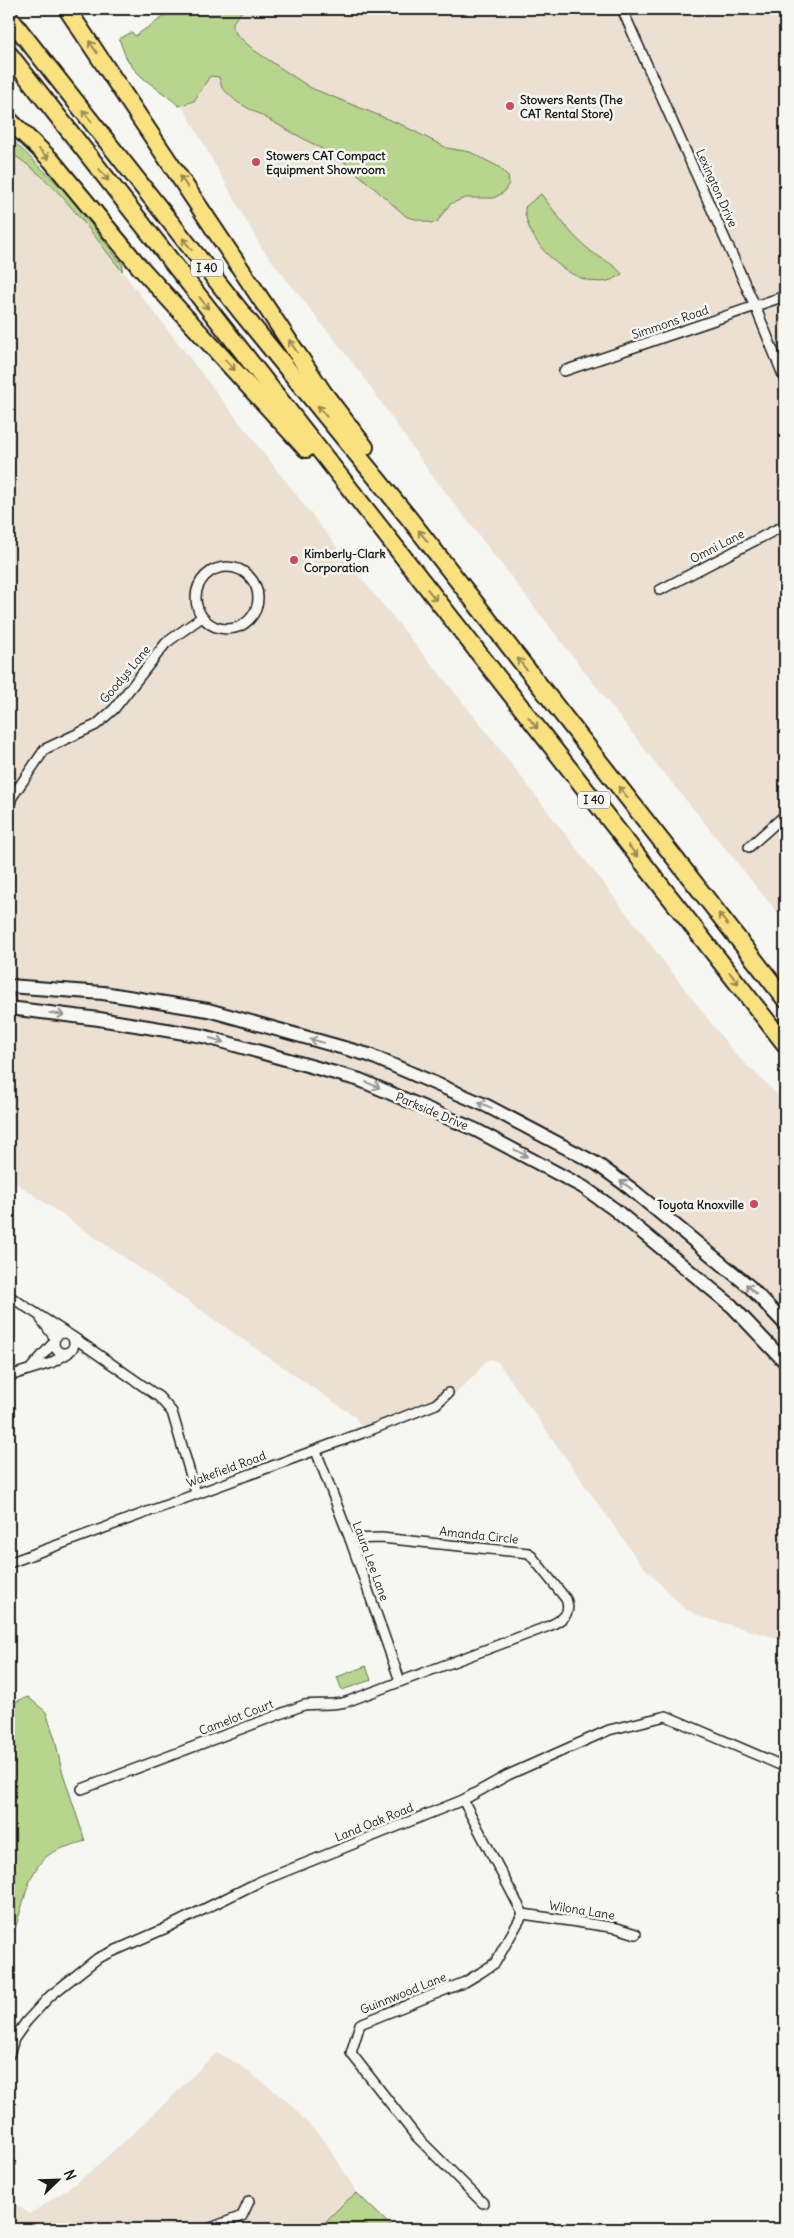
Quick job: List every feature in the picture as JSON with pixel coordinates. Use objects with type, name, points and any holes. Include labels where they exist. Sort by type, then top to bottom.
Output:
[{"type":"highway","points":[[67,9],[323,392],[365,446],[408,517]]},
{"type":"highway","name":"I 40","points":[[9,16],[242,314],[408,517],[785,999]]},
{"type":"highway","name":"I 40","points":[[9,54],[785,1044]]},
{"type":"highway","points":[[9,120],[51,160],[138,265],[293,433],[377,532],[402,557]]},
{"type":"street","name":"Lexington Drive","points":[[622,9],[755,306],[785,380]]},
{"type":"street","name":"Simmons Road","points":[[564,371],[785,296]]},
{"type":"street","name":"Omni Lane","points":[[660,590],[785,526]]},
{"type":"street","points":[[224,566],[235,567],[252,578],[259,596],[254,615],[247,623],[233,629],[218,628],[202,617],[197,607],[196,596],[204,576],[224,566]]},
{"type":"street","name":"Goodys Lane","points":[[9,808],[12,797],[44,748],[96,725],[114,709],[166,643],[202,617]]},
{"type":"street","points":[[749,847],[785,815]]},
{"type":"street","points":[[9,986],[103,993],[208,1010],[368,1055],[478,1102],[596,1164],[630,1188],[750,1287],[785,1324]]},
{"type":"street","points":[[9,990],[9,1008]]},
{"type":"street","name":"Parkside Drive","points":[[9,1008],[99,1019],[203,1036],[360,1080],[476,1130],[583,1186],[614,1208],[732,1306],[785,1362]]},
{"type":"street","points":[[9,1296],[159,1397],[172,1412],[196,1493]]},
{"type":"street","points":[[39,1317],[54,1340],[58,1351],[93,1353]]},
{"type":"street","points":[[32,1368],[60,1333],[64,1332]]},
{"type":"street","points":[[9,1376],[51,1363],[69,1352],[74,1346],[73,1338]]},
{"type":"street","name":"Wakefield Road","points":[[9,1563],[196,1493],[316,1451],[436,1404],[448,1393]]},
{"type":"street","name":"Laura Lee Lane","points":[[316,1451],[350,1539],[400,1681]]},
{"type":"street","name":"Amanda Circle","points":[[350,1539],[381,1538],[528,1553],[544,1569],[568,1605],[564,1620],[400,1681]]},
{"type":"street","name":"Camelot Court","points":[[82,1789],[304,1705],[319,1703],[333,1706],[400,1681]]},
{"type":"street","name":"Land Oak Road","points":[[9,2055],[14,2039],[26,2022],[50,1996],[98,1958],[164,1929],[261,1881],[463,1800],[508,1776],[609,1730],[666,1716],[785,1767]]},
{"type":"street","points":[[463,1800],[523,1914]]},
{"type":"street","name":"Wilona Lane","points":[[523,1914],[617,1928],[636,1934]]},
{"type":"street","name":"Guinnwood Lane","points":[[483,2203],[415,2135],[351,2053],[360,2024],[465,1982],[495,1963],[523,1914]]},
{"type":"street","points":[[208,2229],[242,2216],[249,2201]]},
{"type":"shaded area","points":[[203,9],[785,9],[785,922],[651,757],[425,466],[360,372],[261,247],[166,77]]},
{"type":"shaded area","points":[[9,152],[27,163],[75,211],[365,583],[478,721],[735,1054],[775,1092],[785,1105],[785,1640],[701,1617],[684,1608],[640,1563],[498,1362],[490,1359],[484,1363],[475,1375],[439,1409],[368,1436],[354,1416],[9,1178]]},
{"type":"shaded area","points":[[216,2053],[235,2062],[286,2100],[327,2144],[357,2193],[346,2201],[318,2229],[9,2229],[9,2200],[30,2214],[84,2177],[147,2121]]},
{"type":"green space","points":[[175,9],[244,9],[233,22],[233,28],[237,35],[255,51],[311,88],[400,124],[447,148],[470,152],[499,167],[508,176],[509,183],[504,192],[494,198],[465,198],[450,204],[437,222],[432,223],[407,217],[342,160],[237,102],[222,88],[219,77],[210,76],[194,101],[179,106],[145,80],[133,68],[119,39],[132,32],[135,36]]},
{"type":"green space","points":[[9,137],[65,191],[123,265],[122,271],[84,222],[42,176],[9,152]]},
{"type":"green space","points":[[541,194],[580,242],[614,266],[622,274],[608,281],[592,281],[575,276],[546,253],[534,238],[527,222],[525,207]]},
{"type":"green space","points":[[366,1666],[371,1680],[342,1690],[337,1677]]},
{"type":"green space","points":[[28,1697],[46,1712],[55,1739],[61,1767],[85,1841],[54,1852],[39,1865],[28,1886],[18,1921],[9,1942],[9,1704]]},
{"type":"green space","points":[[357,2193],[394,2229],[318,2229],[346,2201]]},
{"type":"place","name":"Stowers Rents (The CAT Rental Store)","points":[[510,106]]},
{"type":"place","name":"Stowers CAT Compact Equipment Showroom","points":[[256,162]]},
{"type":"place","name":"Kimberly-Clark Corporation","points":[[294,560]]},
{"type":"place","name":"Toyota Knoxville","points":[[754,1204]]}]
